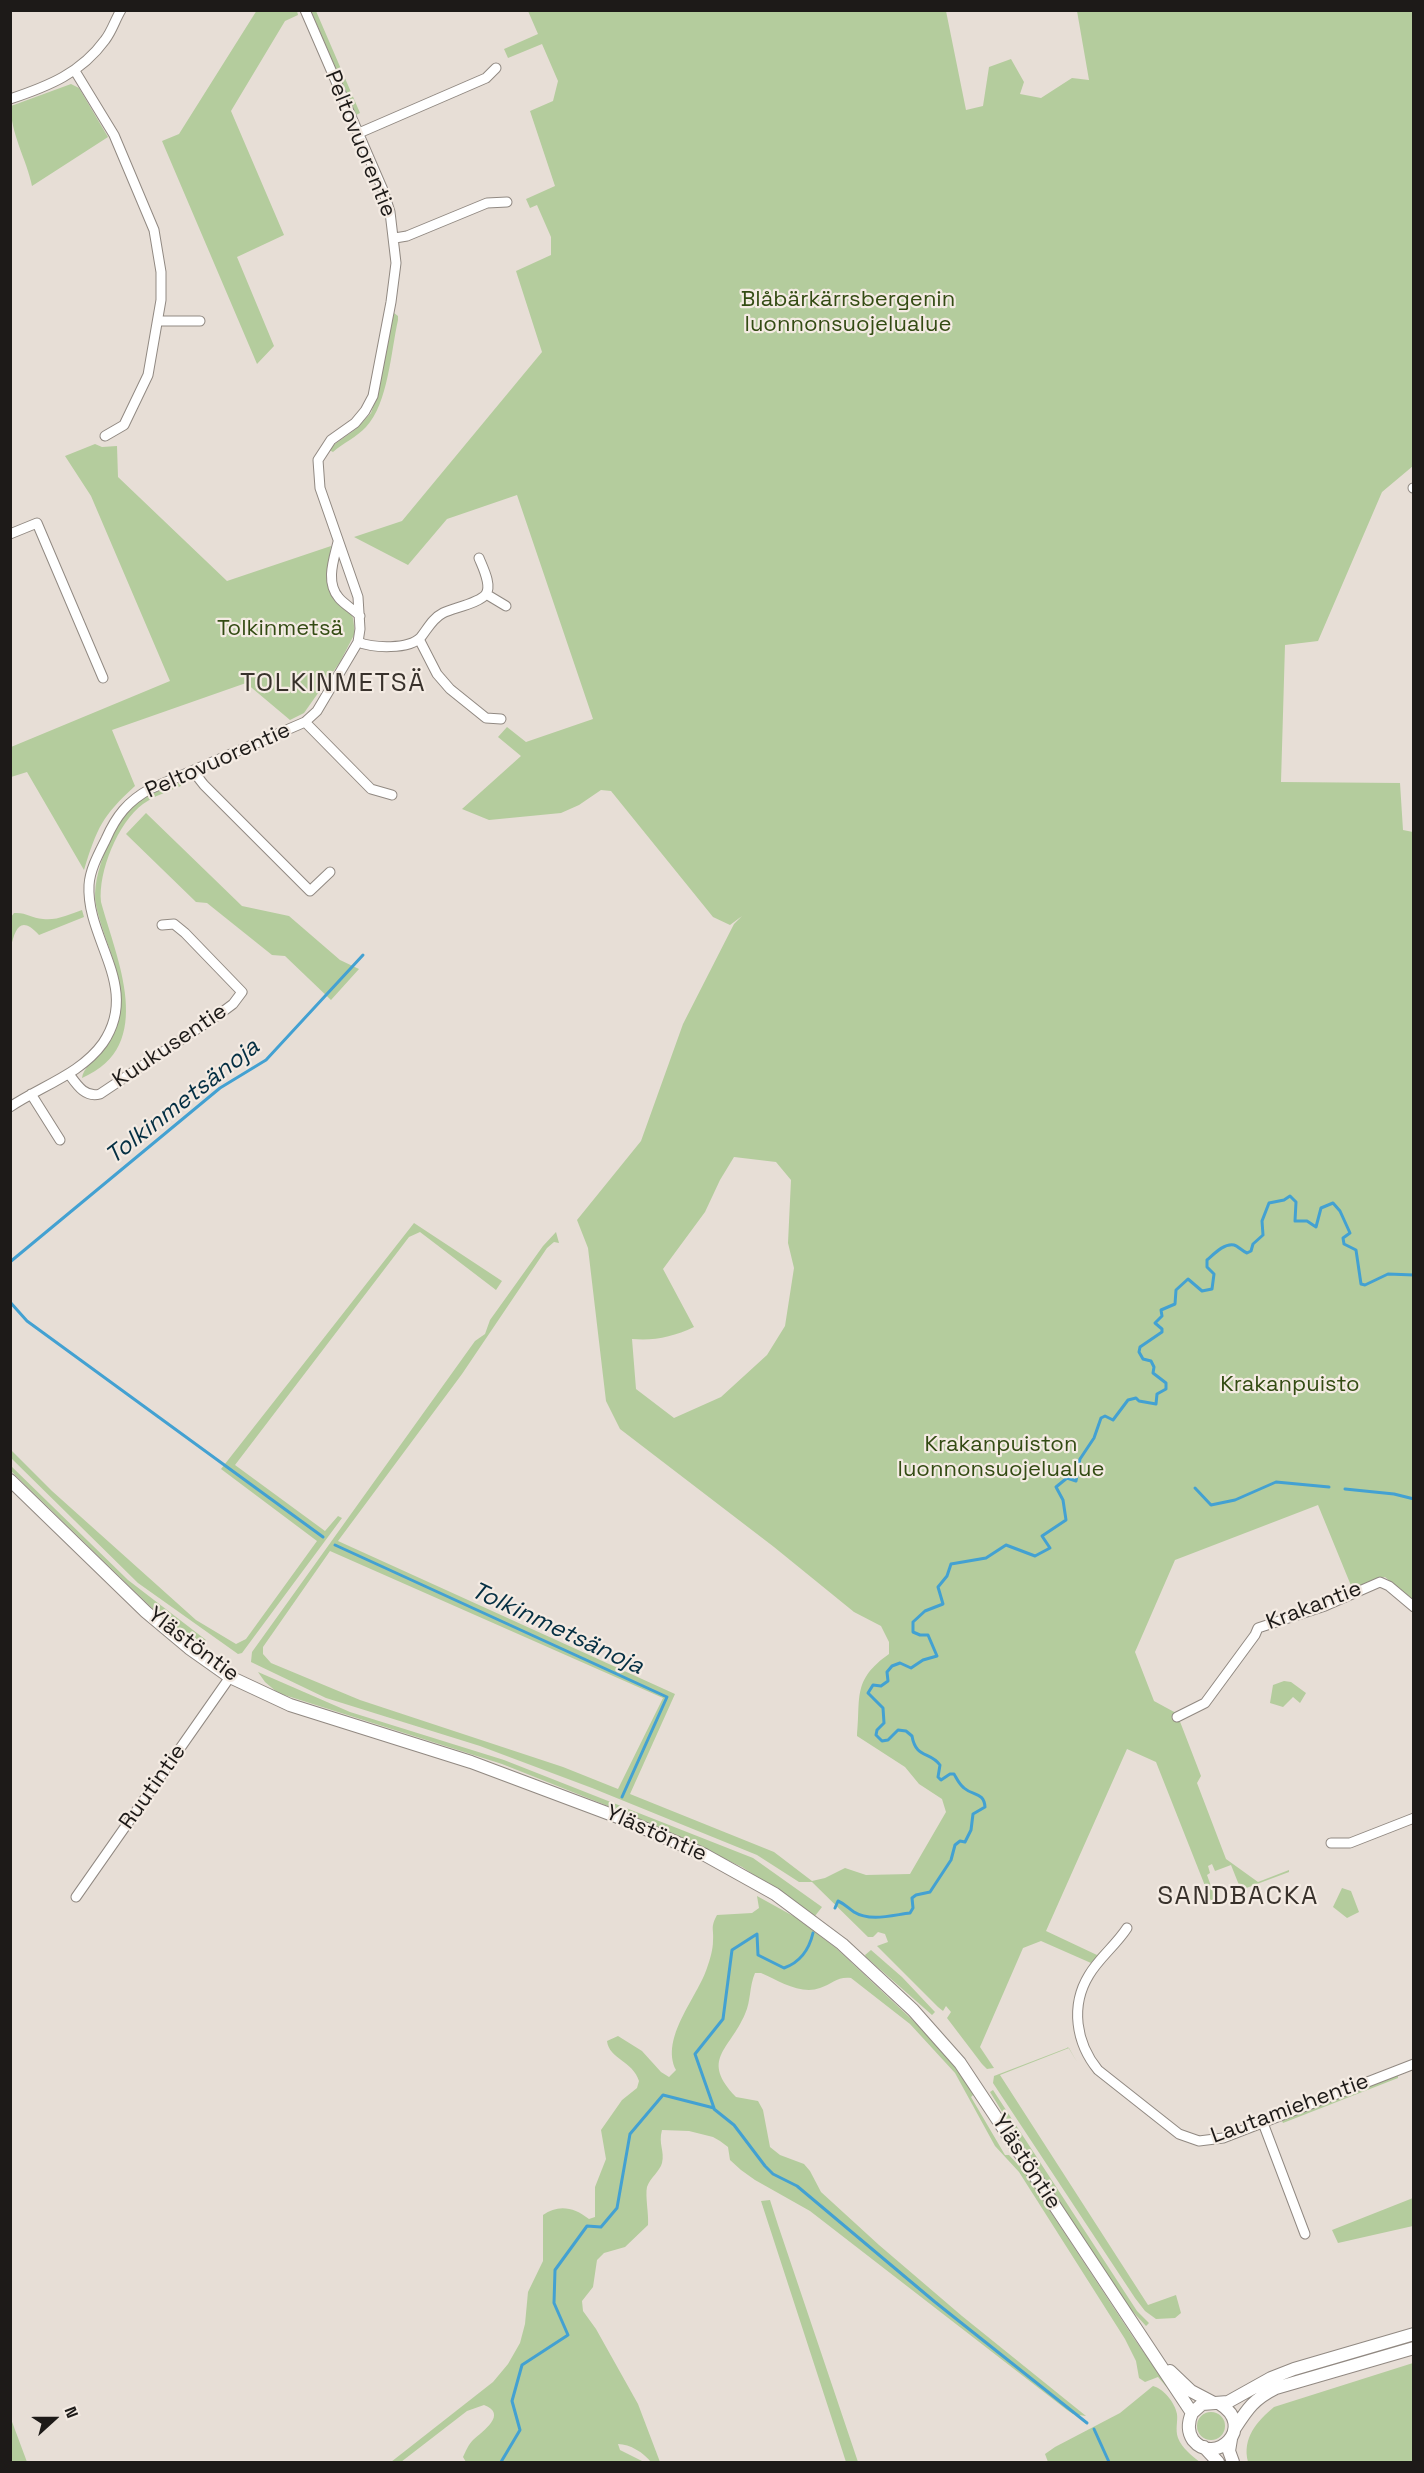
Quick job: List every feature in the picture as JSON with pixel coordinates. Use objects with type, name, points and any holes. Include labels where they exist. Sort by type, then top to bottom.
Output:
[{"type":"main road","name":"Ylästöntie","points":[[10,1480],[146,1612],[189,1648],[230,1677],[290,1705],[471,1762],[623,1818],[705,1855],[775,1894],[842,1944],[914,2010],[960,2063],[1192,2413]]},
{"type":"main road","points":[[1218,2463],[1194,2441],[1189,2430],[1192,2413],[1202,2404],[1216,2403],[1294,2369],[1413,2334]]},
{"type":"main road","points":[[1204,2448],[1220,2447],[1233,2434],[1248,2406],[1276,2388],[1413,2348]]},
{"type":"main road","name":"Ylästöntie","points":[[1163,2367],[1191,2391],[1216,2403]]},
{"type":"main road","points":[[1216,2403],[1228,2409],[1234,2418],[1229,2451],[1233,2463]]},
{"type":"street","points":[[10,99],[43,88],[75,71],[106,39],[121,10]]},
{"type":"street","name":"Peltovuorentie","points":[[10,1107],[69,1074],[95,1053],[104,1041],[114,1019],[116,989],[91,905],[89,884],[93,867],[112,824],[127,805],[150,789],[305,722],[317,711],[358,642],[360,616],[355,588],[320,488],[318,460],[331,440],[355,423],[373,396],[391,302],[396,263],[395,238],[383,190],[305,10]]},
{"type":"street","points":[[359,133],[486,78],[496,68]]},
{"type":"street","points":[[75,71],[114,135],[154,230],[161,272],[158,321],[148,375],[124,425],[105,436]]},
{"type":"street","points":[[395,238],[407,236],[487,203],[507,202]]},
{"type":"street","points":[[158,321],[200,321]]},
{"type":"street","points":[[10,534],[37,523],[103,678]]},
{"type":"street","name":"Peltovuorentie","points":[[338,542],[332,571],[333,586],[339,598],[360,616]]},
{"type":"street","points":[[358,642],[369,646],[386,647],[407,644],[419,639],[430,624],[442,614],[480,599],[486,594],[487,579],[479,558]]},
{"type":"street","points":[[486,594],[506,606]]},
{"type":"street","points":[[419,639],[437,674],[450,689],[486,718],[501,719]]},
{"type":"street","points":[[305,722],[371,789],[392,795]]},
{"type":"street","points":[[193,771],[204,785],[309,891],[330,872]]},
{"type":"street","name":"Kuukusentie","points":[[69,1074],[86,1094],[93,1096],[100,1094],[221,1013],[233,1004],[242,992],[185,933],[174,924],[162,926]]},
{"type":"street","points":[[31,1094],[60,1140]]},
{"type":"street","name":"Krakantie","points":[[1177,1717],[1205,1704],[1256,1635],[1258,1628],[1325,1606],[1380,1582],[1389,1586],[1413,1607]]},
{"type":"street","name":"Ruutintie","points":[[76,1897],[230,1677]]},
{"type":"street","points":[[1331,1843],[1350,1843],[1413,1818]]},
{"type":"street","name":"Lautamiehentie","points":[[1126,1928],[1089,1975],[1079,1998],[1077,2027],[1090,2060],[1098,2070],[1186,2138],[1210,2141],[1263,2123],[1413,2064]]},
{"type":"street","points":[[1263,2123],[1305,2234]]},
{"type":"green space","points":[[257,10],[297,11],[298,15],[285,21],[231,111],[284,235],[237,257],[274,346],[257,364],[162,141],[179,134]]},
{"type":"green space","points":[[311,11],[316,11],[360,113],[356,115]]},
{"type":"green space","points":[[528,11],[946,11],[966,110],[983,106],[989,67],[1011,59],[1024,82],[1020,94],[1041,98],[1072,78],[1089,80],[1077,11],[1413,11],[1413,466],[1382,492],[1318,641],[1285,645],[1281,782],[1400,783],[1403,830],[1413,832],[1413,1601],[1385,1577],[1352,1588],[1318,1505],[1175,1560],[1135,1652],[1154,1701],[1176,1713],[1179,1719],[1201,1776],[1197,1783],[1226,1859],[1258,1882],[1289,1870],[1289,1872],[1241,1890],[1231,1865],[1215,1871],[1212,1864],[1208,1866],[1210,1873],[1207,1875],[1216,1900],[1211,1901],[1156,1762],[1127,1749],[1046,1931],[1097,1955],[1107,1947],[1091,1963],[1041,1941],[1023,1948],[980,2047],[994,2068],[987,2069],[982,2064],[947,2018],[951,2012],[946,2006],[943,2011],[938,2007],[877,1946],[888,1942],[885,1934],[878,1932],[873,1937],[868,1937],[812,1882],[799,1882],[757,1855],[592,1788],[480,1746],[326,1698],[251,1662],[252,1652],[475,1341],[485,1334],[490,1320],[543,1246],[556,1232],[559,1243],[554,1242],[547,1248],[462,1374],[338,1541],[675,1694],[630,1794],[774,1852],[812,1881],[825,1878],[845,1868],[866,1875],[910,1874],[946,1812],[942,1799],[919,1784],[905,1767],[857,1736],[859,1700],[864,1681],[877,1663],[889,1654],[889,1642],[881,1626],[854,1612],[774,1547],[620,1429],[606,1401],[588,1248],[577,1220],[641,1141],[683,1024],[734,924],[742,916],[730,925],[713,917],[611,791],[601,790],[579,805],[561,813],[489,820],[462,809],[521,756],[498,737],[507,727],[526,742],[593,719],[517,495],[447,519],[408,565],[354,537],[402,521],[542,352],[516,271],[551,255],[551,237],[537,205],[530,208],[526,199],[555,186],[530,111],[553,101],[558,81],[542,44],[508,58],[504,49],[538,34]],"holes":[[[734,1157],[776,1162],[791,1180],[788,1243],[794,1268],[785,1326],[767,1355],[721,1397],[674,1418],[636,1389],[632,1339],[663,1338],[694,1327],[663,1269],[705,1212]],[[330,1551],[663,1698],[618,1789],[563,1767],[360,1700],[271,1663],[263,1654],[263,1647]]]},
{"type":"green space","points":[[71,84],[79,88],[108,137],[32,186],[13,126],[11,106]]},
{"type":"green space","points":[[394,313],[398,316],[398,320],[388,377],[379,405],[366,427],[333,452],[329,450],[332,446],[356,429],[371,413],[377,395]]},
{"type":"green space","name":"Tolkinmetsä","points":[[95,444],[102,447],[117,446],[118,477],[227,581],[331,546],[328,572],[353,618],[355,633],[340,662],[304,713],[290,720],[246,683],[112,730],[135,786],[115,806],[102,824],[84,870],[27,772],[11,777],[11,747],[170,681],[91,496],[65,456]]},
{"type":"green space","points":[[180,782],[181,786],[152,799],[134,812],[118,835],[106,863],[101,902],[122,974],[126,999],[125,1023],[119,1045],[105,1064],[82,1078],[87,1068],[112,1037],[119,1020],[121,1007],[116,968],[96,905],[95,893],[101,864],[113,834],[129,810],[148,796]]},
{"type":"green space","points":[[146,813],[242,906],[289,916],[340,960],[359,969],[331,1000],[285,956],[272,955],[207,903],[196,902],[126,834]]},
{"type":"green space","points":[[82,910],[84,917],[39,935],[28,926],[20,926],[11,947],[11,917],[14,913],[53,919]]},
{"type":"green space","points":[[414,1223],[502,1281],[496,1290],[420,1232],[409,1237],[235,1465],[325,1531],[338,1516],[342,1518],[242,1653],[238,1654],[138,1583],[11,1458],[11,1450],[52,1491],[196,1620],[236,1644],[246,1639],[317,1541],[221,1469]]},
{"type":"green space","points":[[10,1465],[128,1580],[206,1642],[203,1643],[158,1614],[11,1471]]},
{"type":"green space","points":[[258,1672],[350,1712],[504,1760],[753,1858],[822,1907],[815,1916],[742,1867],[628,1814],[502,1764],[278,1693],[265,1682]]},
{"type":"green space","points":[[1284,1681],[1291,1682],[1306,1693],[1300,1703],[1293,1697],[1283,1707],[1270,1703],[1273,1685]]},
{"type":"green space","points":[[1342,1888],[1351,1891],[1359,1912],[1347,1918],[1333,1907]]},
{"type":"green space","points":[[757,1896],[795,1917],[836,1948],[940,2046],[974,2094],[971,2097],[1005,2155],[1009,2155],[1023,2170],[1176,2398],[1158,2377],[1145,2382],[1139,2378],[1136,2361],[1125,2339],[1019,2172],[995,2146],[955,2073],[910,2024],[851,1978],[842,1978],[820,1988],[805,1990],[761,1973],[755,1973],[745,2014],[721,2055],[719,2064],[725,2084],[736,2097],[758,2101],[763,2110],[770,2147],[780,2155],[804,2164],[821,2192],[879,2245],[962,2316],[1086,2416],[1073,2414],[1067,2410],[810,2211],[741,2170],[730,2160],[728,2147],[720,2141],[689,2131],[662,2130],[662,2163],[647,2187],[648,2225],[625,2247],[604,2253],[597,2260],[593,2287],[582,2301],[583,2311],[596,2329],[638,2404],[660,2462],[651,2462],[636,2450],[618,2444],[620,2450],[644,2462],[466,2462],[463,2457],[468,2446],[494,2418],[491,2409],[484,2405],[467,2411],[401,2462],[391,2462],[493,2382],[508,2364],[520,2343],[525,2324],[528,2292],[543,2261],[543,2215],[554,2209],[566,2208],[589,2219],[595,2217],[595,2187],[606,2159],[601,2130],[622,2100],[637,2088],[639,2081],[632,2069],[612,2052],[607,2041],[618,2036],[642,2051],[661,2072],[669,2077],[676,2070],[672,2058],[676,2032],[702,1980],[710,1958],[715,1919],[717,1915],[752,1913],[759,1908]]},
{"type":"green space","points":[[871,1950],[902,1977],[935,2012],[932,2015],[866,1957],[865,1955]]},
{"type":"green space","points":[[1069,2048],[1000,2075],[1148,2305],[1176,2295],[1181,2313],[1175,2318],[1156,2319],[1145,2311],[993,2083],[994,2076]]},
{"type":"green space","points":[[1398,2075],[1398,2078],[1283,2123],[1281,2119]]},
{"type":"green space","points":[[993,2090],[1137,2311],[1149,2323],[1146,2326],[1123,2301],[1057,2201],[990,2092]]},
{"type":"green space","points":[[1413,2198],[1413,2226],[1338,2243],[1332,2230]]},
{"type":"green space","points":[[770,2200],[858,2462],[846,2462],[761,2201]]},
{"type":"green space","points":[[1413,2363],[1413,2462],[1248,2462],[1247,2445],[1252,2431],[1274,2407]]},
{"type":"green space","points":[[1153,2386],[1165,2393],[1171,2401],[1177,2414],[1178,2438],[1200,2462],[1048,2462],[1045,2454],[1120,2413]]},
{"type":"green space","points":[[1211,2412],[1221,2416],[1225,2426],[1221,2436],[1211,2440],[1201,2436],[1197,2426],[1201,2416]]},
{"type":"green space","points":[[11,2419],[27,2462],[11,2462]]},
{"type":"waterway","name":"Tolkinmetsänoja","points":[[10,1262],[220,1088],[266,1060],[363,955]]},
{"type":"waterway","points":[[835,1908],[838,1901],[854,1912],[867,1917],[910,1913],[913,1908],[912,1898],[930,1892],[951,1860],[955,1845],[960,1841],[965,1842],[971,1830],[973,1814],[985,1807],[983,1799],[964,1788],[954,1774],[941,1780],[938,1777],[940,1765],[920,1752],[912,1736],[906,1731],[898,1730],[888,1740],[882,1741],[876,1735],[877,1730],[884,1723],[883,1708],[868,1693],[873,1685],[881,1686],[888,1681],[887,1672],[892,1666],[900,1663],[911,1668],[923,1660],[937,1656],[928,1635],[913,1632],[913,1622],[925,1611],[943,1604],[938,1587],[947,1576],[951,1564],[986,1558],[1006,1545],[1035,1556],[1050,1548],[1042,1536],[1066,1520],[1063,1500],[1056,1487],[1067,1478],[1076,1481],[1080,1459],[1094,1438],[1101,1418],[1105,1416],[1113,1420],[1128,1400],[1136,1398],[1139,1401],[1156,1404],[1157,1394],[1166,1389],[1166,1383],[1153,1373],[1154,1367],[1151,1361],[1143,1359],[1139,1352],[1140,1347],[1162,1332],[1162,1329],[1155,1323],[1162,1316],[1161,1310],[1175,1304],[1176,1290],[1188,1279],[1202,1291],[1212,1289],[1214,1274],[1207,1267],[1207,1260],[1219,1250],[1230,1245],[1247,1253],[1251,1251],[1253,1244],[1263,1235],[1262,1221],[1269,1203],[1284,1200],[1290,1196],[1296,1202],[1295,1221],[1307,1221],[1316,1227],[1321,1208],[1333,1203],[1340,1211],[1350,1233],[1343,1238],[1344,1244],[1356,1250],[1361,1284],[1365,1285],[1388,1274],[1414,1275]]},
{"type":"waterway","name":"Tolkinmetsänoja","points":[[10,1302],[27,1321],[323,1537]]},
{"type":"waterway","points":[[1195,1488],[1211,1505],[1235,1500],[1276,1482],[1329,1487]]},
{"type":"waterway","points":[[1345,1489],[1394,1494],[1414,1499]]},
{"type":"waterway","name":"Tolkinmetsänoja","points":[[335,1545],[667,1697],[622,1797]]},
{"type":"waterway","points":[[501,2462],[520,2430],[512,2401],[522,2365],[568,2335],[554,2303],[555,2270],[587,2226],[601,2227],[617,2208],[630,2134],[663,2095],[714,2108],[695,2054],[723,2019],[732,1950],[757,1934],[758,1955],[784,1968],[803,1955],[813,1933]]},
{"type":"waterway","points":[[714,2109],[734,2125],[773,2174],[797,2186],[935,2302],[1087,2423]]},
{"type":"waterway","points":[[1094,2429],[1109,2462]]},
{"type":"district","name":"TOLKINMETSÄ","points":[[333,684]]},
{"type":"district","name":"SANDBACKA","points":[[1238,1897]]},
{"type":"park label","name":"Blåbärkärrsbergenin luonnonsuojelualue","points":[[848,312]]},
{"type":"park label","name":"Krakanpuisto","points":[[1290,1385]]},
{"type":"park label","name":"Krakanpuiston luonnonsuojelualue","points":[[1001,1458]]}]
